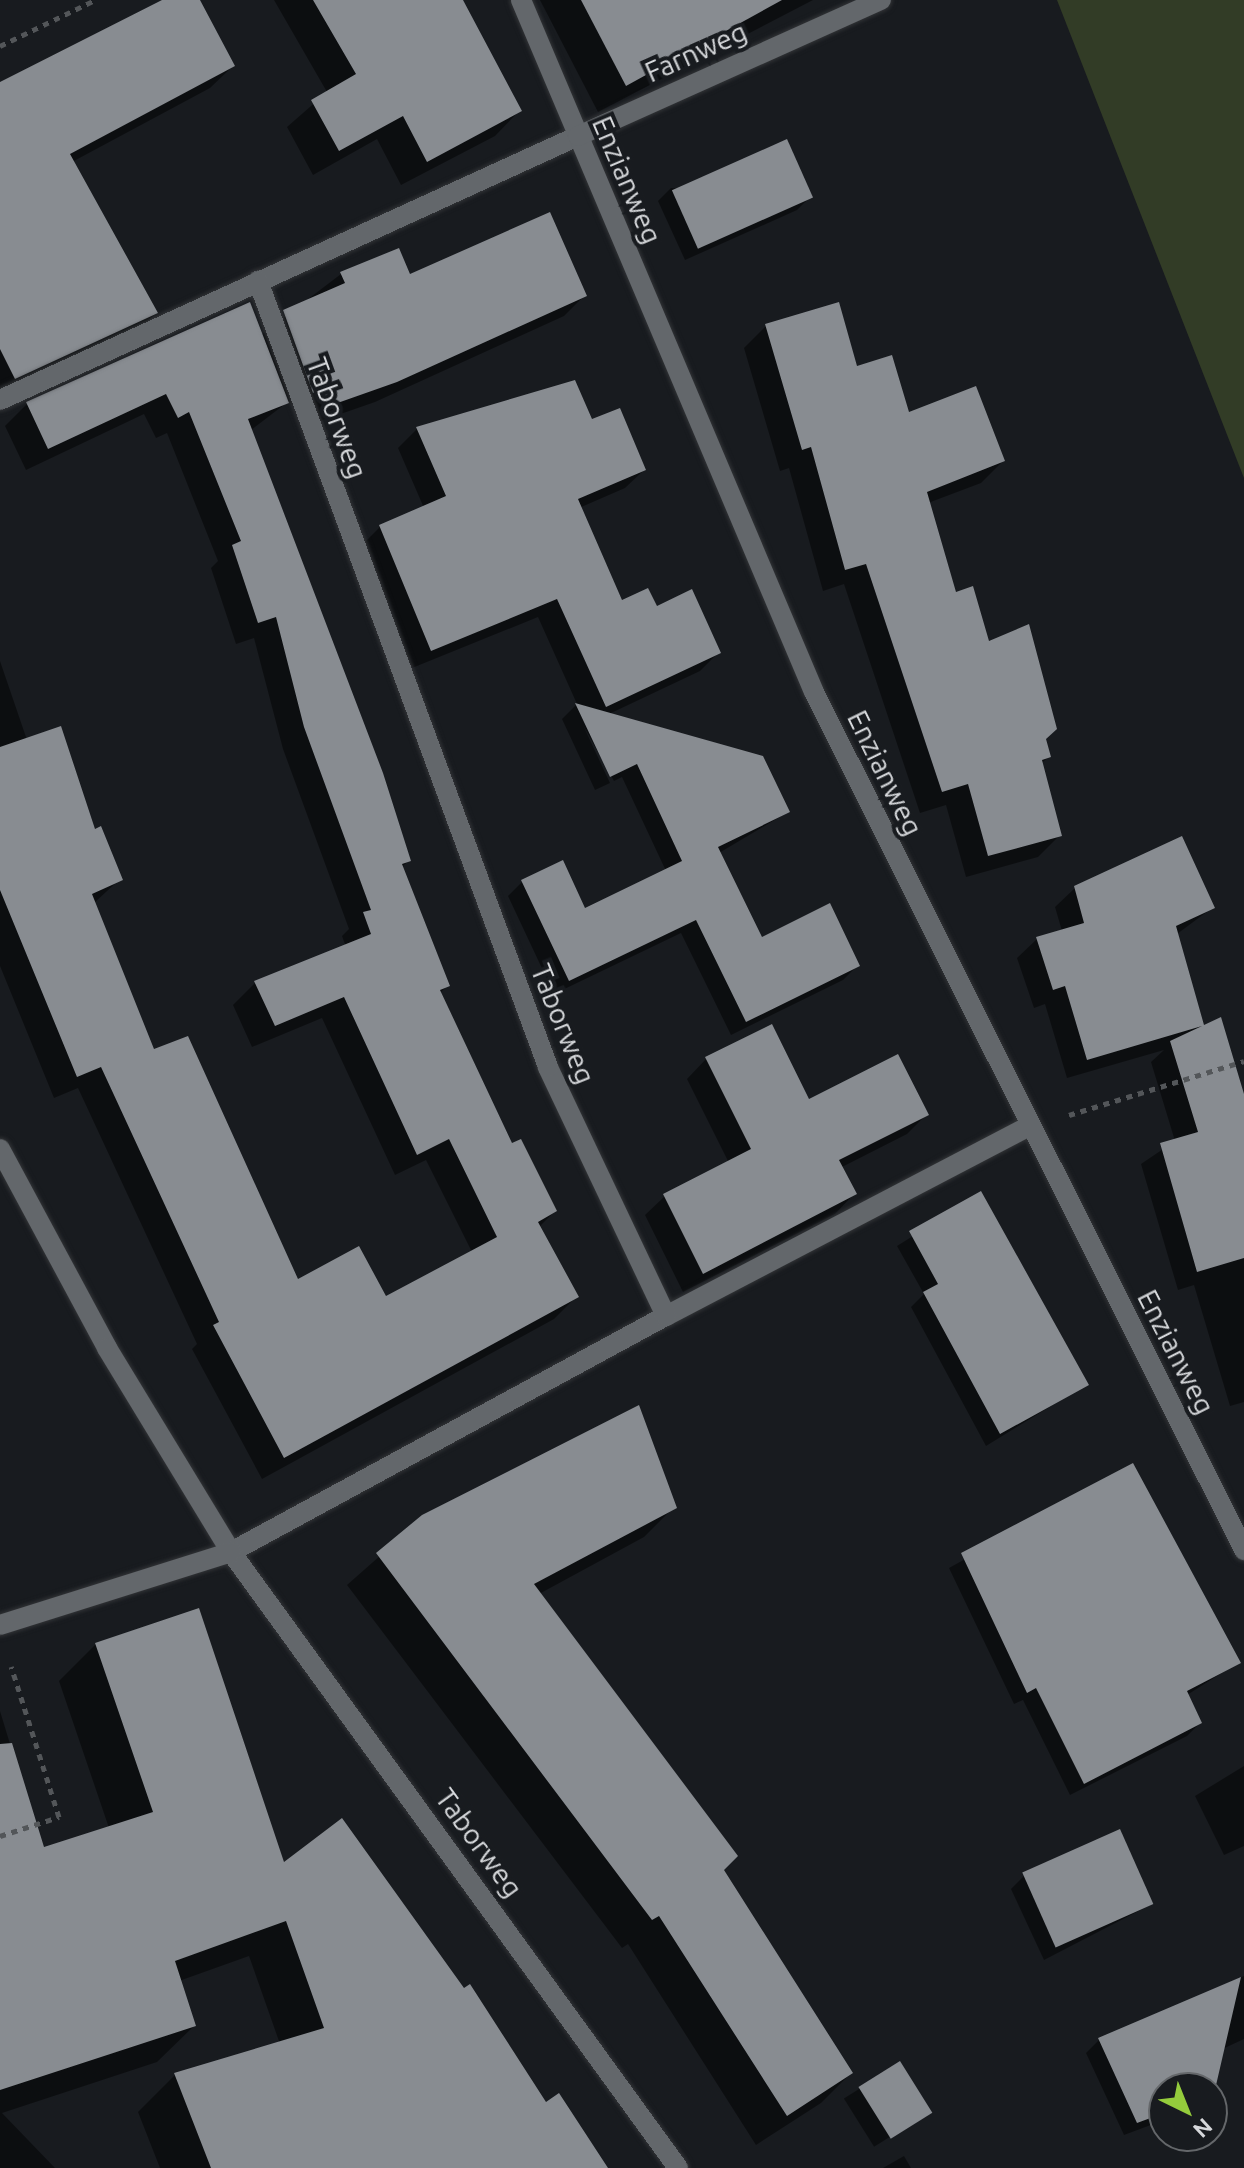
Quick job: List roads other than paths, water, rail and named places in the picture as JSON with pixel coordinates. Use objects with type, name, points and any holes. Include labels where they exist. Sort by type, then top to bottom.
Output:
[{"type":"street","name":"Enzianweg","points":[[521,0],[814,692],[1244,1550]]},
{"type":"street","name":"Farnweg","points":[[0,400],[881,0]]},
{"type":"street","name":"Taborweg","points":[[258,281],[548,1067],[666,1316]]},
{"type":"street","points":[[0,1625],[231,1552],[666,1316],[1030,1126]]},
{"type":"street","name":"Taborweg","points":[[0,1149],[107,1348],[231,1552],[678,2168]]}]
